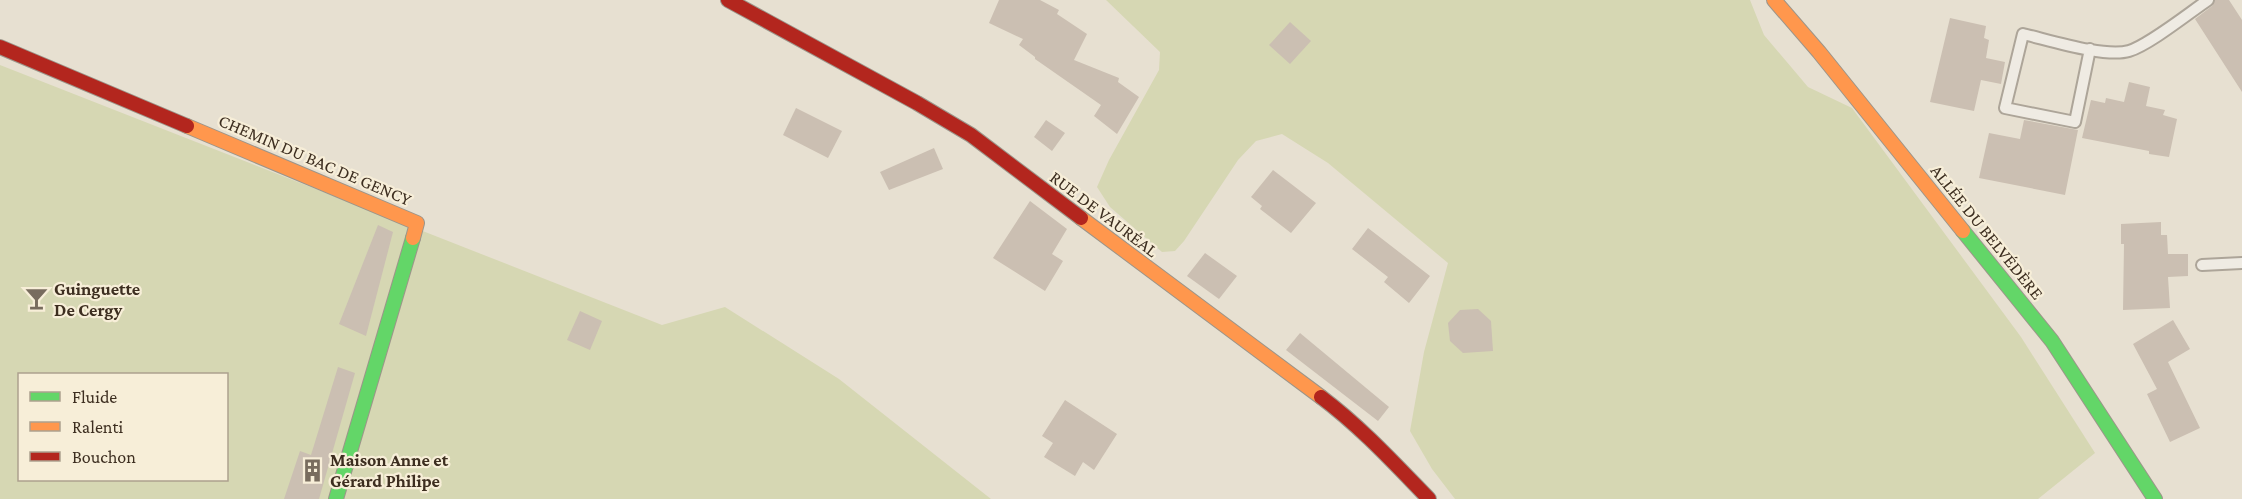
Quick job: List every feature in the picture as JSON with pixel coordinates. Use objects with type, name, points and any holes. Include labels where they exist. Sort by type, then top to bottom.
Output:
[{"type":"street","name":"RUE DE VAURÉAL","points":[[728,0],[972,135],[1155,276],[1344,416],[1380,448],[1429,499]]},
{"type":"street","name":"ALLÉE DU BELVÉDÈRE","points":[[1774,0],[1819,52],[2052,341],[2155,499]]},
{"type":"street","name":"CHEMIN DU BAC DE GENCY","points":[[0,47],[417,223],[336,499]]},
{"type":"lane","points":[[2090,49],[2075,122],[2005,108],[2023,34],[2090,49],[2129,51],[2147,42],[2208,0]]},
{"type":"lane","points":[[2202,265],[2242,263]]},
{"type":"green space","points":[[1106,0],[1750,0],[1764,35],[1808,87],[1852,108],[2021,337],[2095,453],[2038,499],[1455,499],[1432,469],[1410,431],[1424,352],[1448,263],[1328,163],[1282,134],[1256,141],[1238,160],[1184,241],[1175,251],[1162,252],[1110,207],[1097,187],[1109,160],[1159,70],[1160,52]]},
{"type":"green space","points":[[0,65],[662,325],[725,307],[839,379],[991,499],[0,499]]},
{"type":"building","points":[[999,0],[1040,0],[1059,10],[1057,14],[1087,34],[1074,60],[1119,78],[1118,82],[1139,97],[1117,134],[1094,116],[1101,105],[1035,59],[1019,45],[1023,39],[989,23]]},
{"type":"building","points":[[2215,0],[2229,0],[2242,20],[2242,92],[2195,19],[2212,6]]},
{"type":"building","points":[[1950,18],[1986,26],[1984,38],[1989,40],[1986,58],[2005,62],[2001,84],[1981,80],[1974,111],[1930,102]]},
{"type":"building","points":[[1290,22],[1311,41],[1290,64],[1269,45]]},
{"type":"building","points":[[2129,82],[2150,87],[2146,106],[2165,110],[2163,115],[2177,119],[2169,157],[2082,138],[2091,100],[2105,103],[2106,98],[2124,102]]},
{"type":"building","points":[[796,108],[842,131],[828,158],[783,135]]},
{"type":"building","points":[[1046,120],[1065,133],[1052,151],[1034,137]]},
{"type":"building","points":[[2024,120],[2078,130],[2065,195],[1979,178],[1989,133],[2020,139]]},
{"type":"building","points":[[934,148],[943,169],[889,190],[880,172]]},
{"type":"building","points":[[1273,170],[1316,203],[1291,233],[1260,209],[1262,206],[1251,197]]},
{"type":"building","points":[[1030,201],[1067,229],[1052,254],[1063,261],[1045,291],[993,258]]},
{"type":"building","points":[[2161,222],[2161,235],[2167,235],[2168,254],[2188,254],[2188,276],[2168,277],[2170,308],[2123,310],[2124,244],[2121,244],[2121,224]]},
{"type":"building","points":[[378,225],[393,232],[366,336],[339,324]]},
{"type":"building","points":[[1368,228],[1430,276],[1409,303],[1384,282],[1388,277],[1352,249]]},
{"type":"building","points":[[1205,253],[1237,276],[1219,299],[1187,276]]},
{"type":"building","points":[[1478,309],[1491,321],[1493,351],[1463,353],[1450,341],[1448,323],[1460,310]]},
{"type":"building","points":[[580,311],[602,321],[590,350],[567,340]]},
{"type":"building","points":[[2173,320],[2190,349],[2168,362],[2200,428],[2170,442],[2147,394],[2157,389],[2133,344]]},
{"type":"building","points":[[1300,333],[1389,407],[1378,421],[1286,350]]},
{"type":"building","points":[[338,367],[355,373],[319,499],[284,499],[300,451],[311,455]]},
{"type":"building","points":[[1065,400],[1117,434],[1094,470],[1083,462],[1075,476],[1044,457],[1053,443],[1042,436]]},
{"type":"traffic: fast","points":[[1963,231],[2052,341],[2155,499]]},
{"type":"traffic: fast","points":[[336,499],[413,238]]},
{"type":"traffic: slow","points":[[1774,0],[1819,52],[1963,231]]},
{"type":"traffic: slow","points":[[187,126],[417,223],[413,238]]},
{"type":"traffic: slow","points":[[1081,218],[1321,397]]},
{"type":"traffic: jam","points":[[728,0],[971,135],[1081,218]]},
{"type":"traffic: jam","points":[[0,47],[187,126]]},
{"type":"traffic: jam","points":[[1321,397],[1364,433],[1429,499]]},
{"type":"place","name":"Guinguette De Cergy","points":[[36,299]]},
{"type":"place","name":"Maison Anne et Gérard Philipe","points":[[312,470]]}]
